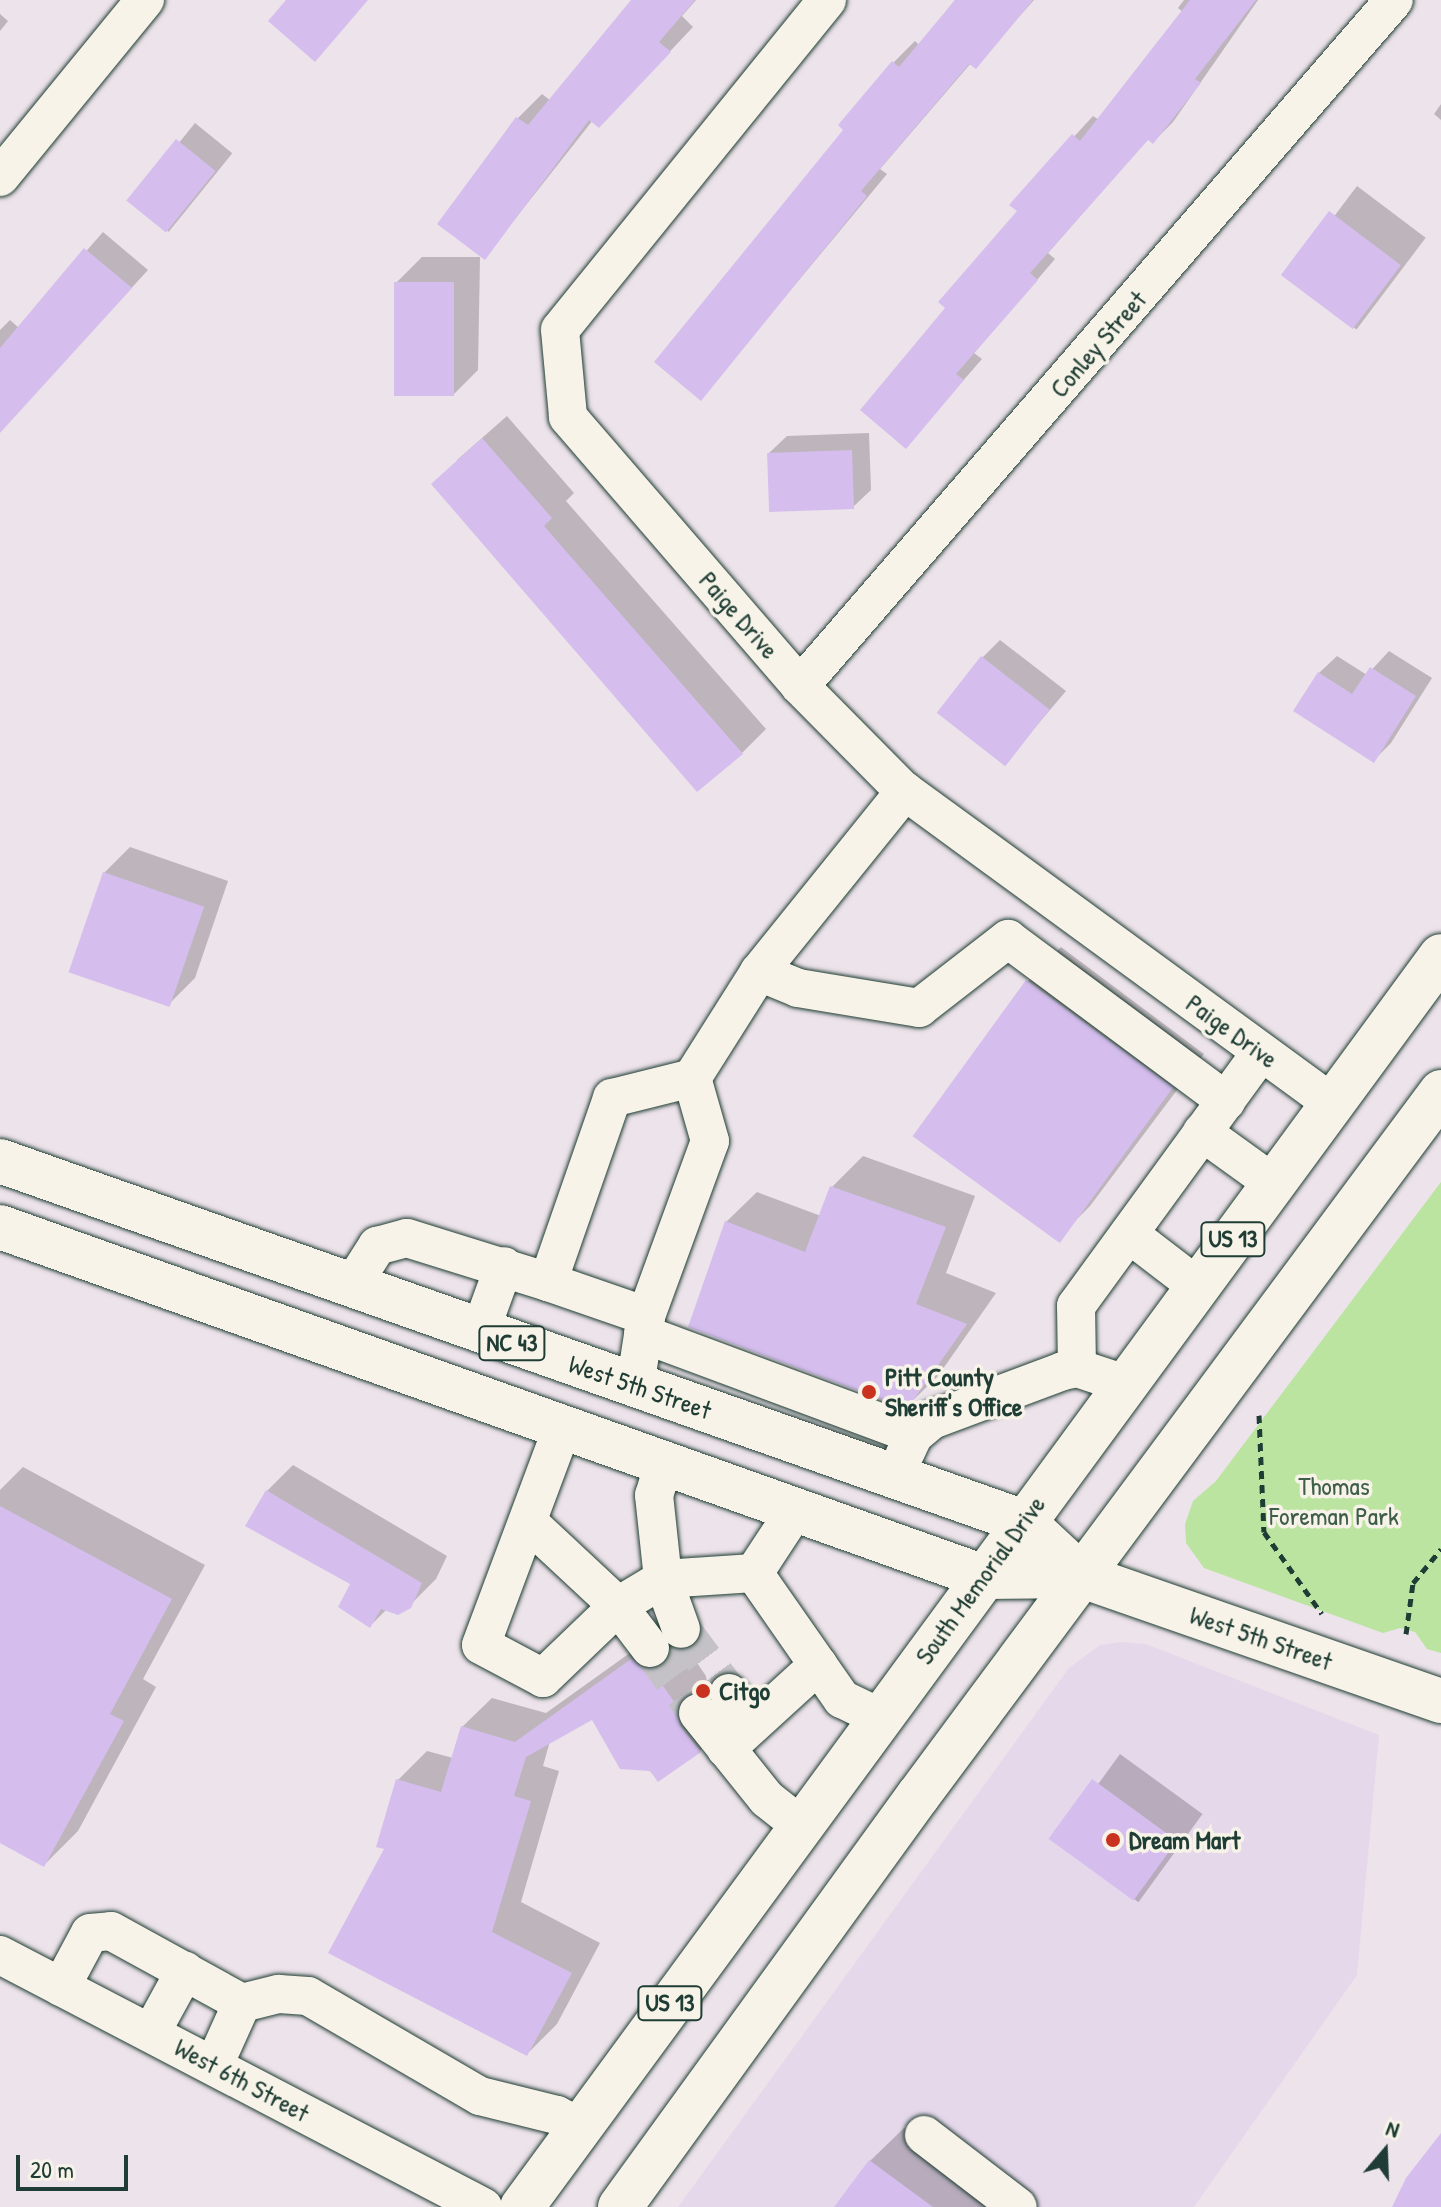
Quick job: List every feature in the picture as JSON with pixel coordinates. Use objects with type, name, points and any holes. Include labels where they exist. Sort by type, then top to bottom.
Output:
[{"type":"main road","name":"South Memorial Drive","points":[[522,2207],[1441,956]]},
{"type":"main road","points":[[620,2207],[1441,1092]]},
{"type":"main road","name":"West 5th Street","points":[[0,1161],[1024,1522],[1082,1576]]},
{"type":"main road","name":"West 5th Street","points":[[0,1227],[984,1577],[1082,1576],[1441,1701]]},
{"type":"street","points":[[0,177],[145,0]]},
{"type":"street","name":"Paige Drive","points":[[827,0],[560,330],[568,417],[800,686],[905,791],[1333,1104]]},
{"type":"street","name":"Conley Street","points":[[800,686],[1394,0]]},
{"type":"street","points":[[548,1282],[612,1098],[692,1078],[759,972],[905,791]]},
{"type":"street","points":[[759,972],[798,988],[919,1008],[1008,939],[1051,898]]},
{"type":"street","points":[[1008,939],[1226,1101]]},
{"type":"street","points":[[1077,1368],[1076,1306],[1261,1052]]},
{"type":"street","points":[[635,1386],[644,1325],[710,1141],[692,1078]]},
{"type":"street","points":[[1202,1132],[1274,1184]]},
{"type":"street","points":[[1129,1234],[1198,1287]]},
{"type":"street","points":[[351,1287],[377,1246],[398,1240],[424,1240],[548,1282],[744,1370],[914,1435]]},
{"type":"street","points":[[480,1332],[504,1266]]},
{"type":"street","points":[[893,1476],[914,1435],[932,1420],[1077,1368],[1125,1384]]},
{"type":"street","points":[[730,1419],[744,1370]]},
{"type":"street","points":[[563,1426],[481,1645],[543,1678],[618,1606],[663,1579],[754,1573]]},
{"type":"street","points":[[528,1522],[618,1606],[665,1639],[663,1579],[654,1495],[664,1463]]},
{"type":"street","points":[[754,1573],[796,1509]]},
{"type":"street","points":[[754,1573],[842,1699],[879,1717]]},
{"type":"street","points":[[740,1737],[818,1665]]},
{"type":"street","points":[[729,1693],[740,1737],[767,1799],[800,1825]]},
{"type":"street","points":[[698,1713],[740,1737]]},
{"type":"street","points":[[61,1987],[90,1933],[102,1929],[242,2003],[279,1994],[308,1996],[480,2096],[557,2115],[580,2127]]},
{"type":"street","name":"West 6th Street","points":[[0,1955],[483,2207]]},
{"type":"street","points":[[151,2033],[185,1971]]},
{"type":"street","points":[[214,2065],[242,2003]]},
{"type":"street","points":[[924,2135],[1018,2207]]},
{"type":"path","points":[[1259,1415],[1264,1532],[1322,1614]]},
{"type":"path","points":[[1406,1634],[1413,1583],[1441,1549]]},
{"type":"shaded area","points":[[1121,1642],[1146,1644],[1379,1735],[1357,1975],[1194,2207],[678,2207],[1069,1668],[1100,1645]]},
{"type":"green space","name":"Thomas Foreman Park","points":[[1441,1182],[1441,1653],[1427,1649],[1415,1632],[1400,1628],[1383,1633],[1204,1568],[1186,1543],[1185,1524],[1193,1501],[1216,1481]]},
{"type":"building","points":[[286,0],[368,0],[315,62],[268,21]]},
{"type":"building","points":[[631,0],[695,0],[659,42],[671,52],[599,128],[589,120],[485,260],[437,224],[516,117],[528,125]]},
{"type":"building","points":[[955,0],[1033,0],[976,69],[969,64],[861,191],[867,196],[701,401],[654,362],[843,130],[838,125],[892,61],[899,67]]},
{"type":"building","points":[[1190,0],[1256,0],[1195,79],[1201,83],[1153,144],[1148,140],[1030,273],[1038,280],[956,374],[964,380],[906,449],[860,410],[945,308],[938,302],[1017,211],[1009,205],[1072,134],[1080,141]]},
{"type":"building","points":[[176,139],[216,171],[166,232],[126,200]]},
{"type":"building","points":[[1329,211],[1401,265],[1353,329],[1281,275]]},
{"type":"building","points":[[84,248],[132,288],[0,433],[0,348]]},
{"type":"building","points":[[394,282],[454,282],[454,396],[394,396]]},
{"type":"building","points":[[482,438],[552,518],[544,526],[743,754],[697,792],[431,484]]},
{"type":"building","points":[[852,450],[854,509],[769,512],[767,453]]},
{"type":"building","points":[[981,656],[1050,710],[1005,766],[937,713]]},
{"type":"building","points":[[1370,667],[1416,696],[1374,763],[1293,711],[1318,672],[1352,694]]},
{"type":"building","points":[[103,872],[204,907],[170,1007],[68,972]]},
{"type":"building","points":[[1026,980],[1173,1087],[1060,1243],[913,1136]]},
{"type":"building","points":[[830,1186],[946,1227],[916,1304],[967,1324],[907,1409],[688,1327],[725,1221],[805,1252]]},
{"type":"building","points":[[266,1490],[422,1583],[411,1608],[398,1615],[381,1609],[370,1628],[338,1607],[350,1584],[245,1526]]},
{"type":"building","points":[[0,1506],[172,1599],[110,1714],[124,1721],[44,1867],[0,1843]]},
{"type":"building","points":[[631,1659],[652,1670],[677,1706],[680,1726],[701,1752],[658,1782],[650,1771],[620,1769],[592,1720],[526,1757],[514,1796],[531,1801],[492,1932],[572,1973],[527,2056],[328,1953],[384,1849],[376,1847],[396,1779],[441,1792],[461,1726],[515,1742]]},
{"type":"building","name":"Dream Mart","points":[[1092,1779],[1177,1841],[1133,1901],[1049,1839]]},
{"type":"building","points":[[1441,2133],[1441,2207],[1392,2207],[1406,2178]]},
{"type":"building","points":[[869,2160],[933,2207],[834,2207]]},
{"type":"tunnel","points":[[681,1629],[729,1693]]},
{"type":"tunnel","points":[[650,1648],[698,1713]]},
{"type":"place","name":"Pitt County Sheriff's Office","points":[[869,1392]]},
{"type":"place","name":"Citgo","points":[[703,1691]]},
{"type":"place","name":"Dream Mart","points":[[1113,1840]]}]
